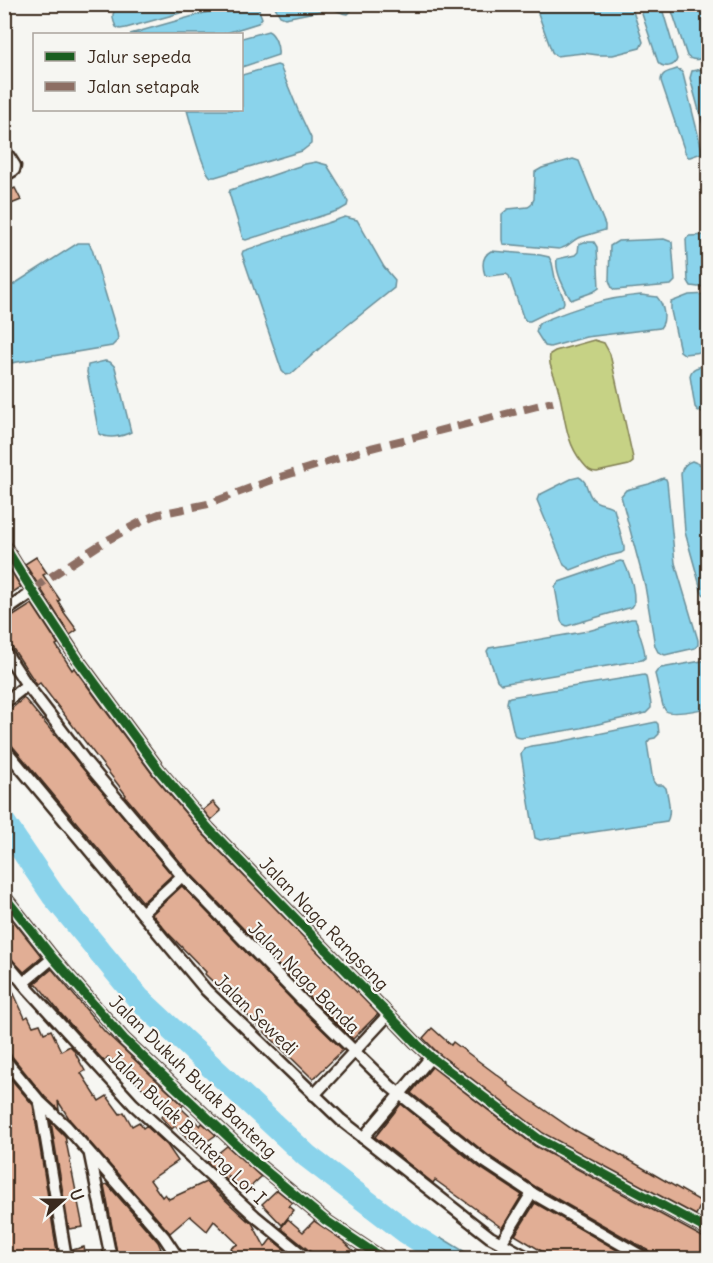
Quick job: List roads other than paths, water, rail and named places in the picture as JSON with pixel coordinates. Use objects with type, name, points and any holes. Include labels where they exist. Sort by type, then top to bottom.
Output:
[{"type":"street","points":[[4,149],[15,166],[14,170],[4,176]]},
{"type":"street","name":"Jalan Naga Rangsang","points":[[4,545],[78,660],[159,770],[209,829],[431,1057],[539,1138],[708,1230]]},
{"type":"street","points":[[4,612],[33,592]]},
{"type":"street","name":"Jalan Naga Banda","points":[[4,650],[27,685],[86,762],[182,876],[248,945],[400,1095],[484,1161],[645,1258]]},
{"type":"street","points":[[4,703],[27,685]]},
{"type":"street","name":"Jalan Sewedi","points":[[4,748],[206,990],[314,1095],[363,1138],[490,1237],[529,1258]]},
{"type":"street","points":[[142,913],[182,876]]},
{"type":"street","name":"Jalan Dukuh Bulak Banteng","points":[[4,896],[53,958],[124,1039],[255,1162],[325,1220],[382,1258]]},
{"type":"street","points":[[23,983],[53,958]]},
{"type":"street","name":"Jalan Bulak Banteng Lor I","points":[[4,960],[133,1104],[255,1216],[306,1258]]},
{"type":"street","points":[[314,1095],[388,1015]]},
{"type":"street","points":[[363,1138],[431,1057]]},
{"type":"street","points":[[4,1059],[40,1102],[67,1127],[164,1237],[178,1258]]},
{"type":"street","points":[[40,1102],[66,1258]]},
{"type":"street","points":[[90,1154],[111,1258]]},
{"type":"street","points":[[501,1243],[532,1192]]},
{"type":"water","points":[[236,4],[257,5],[262,18],[258,23],[226,33],[134,33]]},
{"type":"water","points":[[128,5],[209,5],[120,29],[116,27],[113,14],[116,9]]},
{"type":"water","points":[[274,5],[350,5],[351,11],[346,14],[330,9],[285,18],[280,16]]},
{"type":"water","points":[[535,5],[631,5],[643,42],[640,48],[613,55],[583,53],[556,56],[552,52]]},
{"type":"water","points":[[639,5],[661,5],[677,59],[671,65],[663,66],[658,62]]},
{"type":"water","points":[[670,5],[708,5],[708,57],[694,59],[687,56]]},
{"type":"water","points":[[268,31],[276,41],[278,55],[243,67],[243,38]]},
{"type":"water","points":[[280,66],[311,138],[311,144],[302,151],[211,177],[201,157],[187,111],[243,111],[243,75]]},
{"type":"water","points":[[708,68],[708,143],[690,78],[692,71]]},
{"type":"water","points":[[677,69],[683,74],[702,150],[702,153],[690,157],[685,152],[661,81],[664,74]]},
{"type":"water","points":[[573,159],[579,161],[605,230],[578,238],[559,249],[503,244],[502,214],[508,209],[531,205],[534,199],[535,172]]},
{"type":"water","points":[[316,162],[327,165],[342,189],[348,202],[347,206],[246,240],[243,239],[230,190]]},
{"type":"water","points":[[345,217],[357,220],[384,267],[395,280],[394,288],[291,374],[286,375],[282,371],[242,254],[243,251]]},
{"type":"water","points":[[708,235],[708,286],[691,286],[688,281],[686,239],[689,236]]},
{"type":"water","points":[[664,239],[672,242],[675,281],[671,285],[615,290],[612,288],[609,280],[610,246],[618,241]]},
{"type":"water","points":[[594,242],[597,247],[599,288],[571,300],[559,274],[557,259],[575,255],[579,244]]},
{"type":"water","points":[[78,243],[89,243],[92,249],[118,340],[112,346],[5,364],[5,290]]},
{"type":"water","points":[[491,251],[549,257],[563,297],[563,305],[526,321],[509,276],[506,274],[485,275],[484,262]]},
{"type":"water","points":[[708,294],[708,347],[702,352],[684,354],[680,351],[671,302],[689,295]]},
{"type":"water","points":[[641,295],[657,297],[659,300],[664,317],[660,328],[586,337],[550,347],[545,346],[536,332],[541,322],[566,312],[603,301]]},
{"type":"water","points":[[105,361],[115,367],[131,432],[119,436],[99,434],[87,372],[88,365]]},
{"type":"water","points":[[708,366],[708,412],[702,412],[695,407],[690,376],[694,369]]},
{"type":"water","points":[[692,461],[702,465],[705,480],[708,524],[708,598],[702,593],[685,532],[681,474],[684,466]]},
{"type":"water","points":[[579,477],[584,481],[594,500],[614,509],[624,551],[571,570],[564,565],[537,500],[539,495]]},
{"type":"water","points":[[663,478],[667,482],[675,563],[698,640],[695,648],[665,655],[658,652],[655,646],[645,586],[621,496],[626,490]]},
{"type":"water","points":[[620,561],[624,562],[632,582],[634,604],[632,607],[567,626],[563,624],[555,587],[559,582]]},
{"type":"water","points":[[635,619],[637,623],[643,645],[645,658],[642,660],[501,684],[497,680],[487,651],[489,648],[588,631]]},
{"type":"water","points":[[708,660],[708,708],[680,713],[666,711],[655,674],[657,671],[661,668]]},
{"type":"water","points":[[644,675],[651,704],[651,708],[646,713],[581,728],[521,738],[514,734],[507,703],[510,697]]},
{"type":"water","points":[[656,722],[659,734],[647,743],[653,781],[656,785],[663,785],[666,788],[669,801],[667,821],[540,840],[535,838],[521,754],[525,748]]},
{"type":"water","points":[[442,1238],[475,1258],[416,1258]]},
{"type":"waterway","points":[[4,823],[53,895],[138,998],[307,1156],[405,1231],[448,1258]]}]
